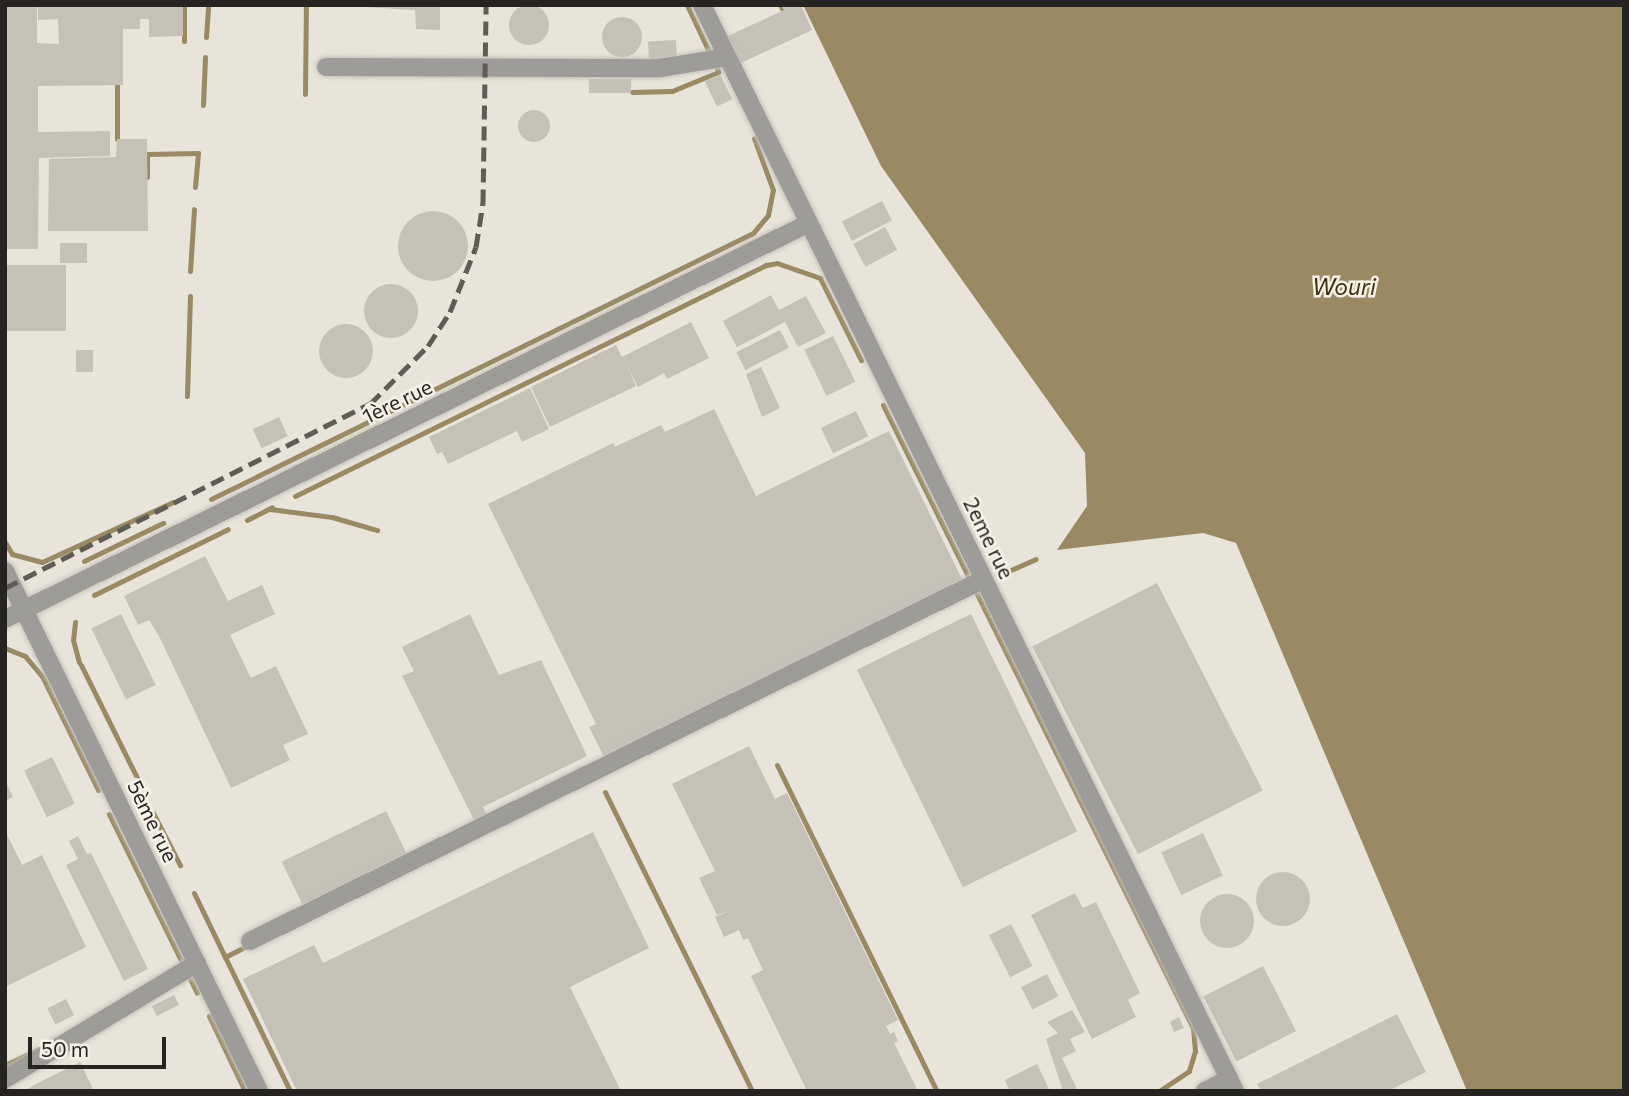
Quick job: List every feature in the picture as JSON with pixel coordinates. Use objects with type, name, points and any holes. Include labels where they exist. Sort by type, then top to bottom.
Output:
[{"type":"street","name":"2eme rue","points":[[702,5],[1232,1085]]},
{"type":"street","points":[[326,67],[660,68],[727,57]]},
{"type":"street","name":"1ère rue","points":[[5,619],[809,223]]},
{"type":"street","name":"5ème rue","points":[[5,571],[259,1091]]},
{"type":"street","points":[[250,941],[984,579]]},
{"type":"street","points":[[5,1079],[197,963]]},
{"type":"street","points":[[1205,1091],[1232,1085]]},
{"type":"water","name":"Wouri","points":[[803,5],[1624,5],[1624,1091],[1467,1091],[1236,543],[1203,533],[1057,550],[1087,506],[1085,453],[881,166]]},
{"type":"building","points":[[5,5],[37,5],[37,43],[59,44],[58,19],[38,20],[38,5],[183,5],[183,36],[149,37],[149,19],[140,19],[140,29],[123,29],[123,85],[38,86],[38,132],[110,131],[110,156],[39,158],[38,249],[5,249]]},
{"type":"building","points":[[330,5],[440,5],[440,30],[416,29],[415,10]]},
{"type":"building","points":[[529,5],[537,6],[543,11],[548,17],[548,33],[543,39],[537,44],[529,45],[521,44],[515,39],[510,33],[509,25],[510,17],[515,11],[521,6]]},
{"type":"building","points":[[781,5],[801,5],[812,30],[741,63],[728,36],[784,10]]},
{"type":"building","points":[[622,17],[630,18],[636,23],[641,29],[641,45],[636,51],[630,56],[622,57],[614,56],[608,51],[603,45],[602,37],[603,29],[608,23],[614,18]]},
{"type":"building","points":[[676,40],[677,60],[649,61],[648,41]]},
{"type":"building","points":[[720,74],[732,99],[717,107],[705,81]]},
{"type":"building","points":[[589,79],[631,79],[631,93],[589,93]]},
{"type":"building","points":[[534,110],[545,115],[550,126],[545,137],[534,142],[523,137],[518,126],[523,115]]},
{"type":"building","points":[[117,139],[147,139],[148,231],[48,231],[49,159],[116,157]]},
{"type":"building","points":[[882,201],[892,221],[852,241],[842,221]]},
{"type":"building","points":[[433,211],[458,221],[468,246],[458,271],[433,281],[408,271],[398,246],[408,221]]},
{"type":"building","points":[[885,227],[897,250],[865,267],[853,244]]},
{"type":"building","points":[[60,243],[87,243],[87,263],[60,263]]},
{"type":"building","points":[[5,265],[66,265],[66,331],[5,331]]},
{"type":"building","points":[[391,284],[410,292],[418,311],[410,330],[391,338],[372,330],[364,311],[372,292]]},
{"type":"building","points":[[771,295],[779,310],[806,296],[826,333],[798,347],[785,322],[737,347],[723,321]]},
{"type":"building","points":[[691,322],[709,358],[667,379],[664,373],[638,387],[627,366],[636,386],[550,427],[531,387],[616,345],[622,357]]},
{"type":"building","points":[[351,324],[361,328],[369,336],[373,351],[369,366],[361,374],[341,378],[331,374],[323,366],[319,346],[323,336],[331,328]]},
{"type":"building","points":[[780,330],[789,348],[745,370],[736,352]]},
{"type":"building","points":[[833,336],[855,382],[827,396],[804,350]]},
{"type":"building","points":[[76,350],[93,350],[93,372],[76,372]]},
{"type":"building","points":[[761,367],[780,408],[762,417],[746,374]]},
{"type":"building","points":[[530,388],[549,429],[522,442],[517,431],[448,464],[442,452],[437,454],[429,437]]},
{"type":"building","points":[[714,409],[756,496],[889,431],[965,585],[606,761],[589,727],[596,724],[488,504],[613,443],[615,447],[661,425],[665,432]]},
{"type":"building","points":[[856,411],[868,436],[833,453],[821,428]]},
{"type":"building","points":[[279,417],[288,436],[262,448],[253,429]]},
{"type":"building","points":[[205,556],[228,601],[262,585],[275,614],[230,635],[251,678],[276,666],[308,734],[283,745],[290,760],[231,788],[159,636],[149,620],[138,625],[124,596]]},
{"type":"building","points":[[1157,583],[1263,791],[1138,854],[1032,647]]},
{"type":"building","points":[[121,614],[156,685],[126,699],[91,628]]},
{"type":"building","points":[[470,614],[499,675],[541,660],[587,756],[483,807],[488,817],[475,822],[402,676],[414,671],[402,647]]},
{"type":"building","points":[[971,614],[1077,832],[963,887],[857,670]]},
{"type":"building","points":[[749,746],[775,799],[787,793],[898,1020],[886,1026],[890,1034],[894,1032],[898,1041],[894,1043],[918,1091],[807,1091],[751,976],[763,970],[748,938],[743,940],[739,930],[724,937],[715,917],[729,911],[717,915],[699,878],[715,871],[672,784]]},
{"type":"building","points":[[52,757],[75,804],[47,817],[24,771]]},
{"type":"building","points":[[5,780],[13,797],[5,801]]},
{"type":"building","points":[[386,811],[407,854],[303,905],[282,862]]},
{"type":"building","points":[[5,831],[22,865],[42,855],[86,947],[7,986]]},
{"type":"building","points":[[593,832],[649,948],[570,987],[621,1091],[297,1091],[243,979],[314,945],[323,963]]},
{"type":"building","points":[[1203,833],[1223,876],[1181,895],[1161,852]]},
{"type":"building","points":[[78,836],[87,854],[91,853],[148,969],[124,981],[66,865],[78,859],[69,841]]},
{"type":"building","points":[[1288,872],[1298,876],[1306,884],[1310,899],[1306,914],[1298,922],[1278,926],[1268,922],[1260,914],[1256,894],[1260,884],[1268,876]]},
{"type":"building","points":[[1075,893],[1083,908],[1096,902],[1140,993],[1128,1000],[1136,1017],[1092,1039],[1031,915]]},
{"type":"building","points":[[1232,894],[1242,898],[1250,906],[1254,921],[1250,936],[1242,944],[1222,948],[1212,944],[1204,936],[1200,916],[1204,906],[1212,898]]},
{"type":"building","points":[[1011,924],[1032,966],[1010,977],[989,935]]},
{"type":"building","points":[[1263,966],[1296,1031],[1236,1061],[1203,996]]},
{"type":"building","points":[[1047,974],[1058,996],[1033,1009],[1021,987]]},
{"type":"building","points":[[174,995],[179,1005],[157,1016],[152,1006]]},
{"type":"building","points":[[66,999],[74,1015],[55,1025],[47,1009]]},
{"type":"building","points":[[1072,1010],[1085,1032],[1070,1039],[1076,1051],[1062,1058],[1078,1091],[1063,1091],[1046,1039],[1058,1033],[1047,1022]]},
{"type":"building","points":[[1397,1014],[1426,1072],[1388,1091],[1261,1091],[1257,1084]]},
{"type":"building","points":[[1179,1017],[1184,1028],[1174,1032],[1170,1022]]},
{"type":"building","points":[[80,1062],[94,1091],[24,1091],[38,1083]]},
{"type":"building","points":[[1037,1064],[1050,1091],[1010,1091],[1005,1080]]},
{"type":"waterway","points":[[184,5],[184,41]]},
{"type":"waterway","points":[[206,37],[208,5]]},
{"type":"waterway","points":[[305,94],[306,5]]},
{"type":"waterway","points":[[687,5],[718,71]]},
{"type":"waterway","points":[[780,5],[783,10]]},
{"type":"waterway","points":[[203,105],[205,57]]},
{"type":"waterway","points":[[632,92],[672,91],[718,72]]},
{"type":"waterway","points":[[117,85],[117,139]]},
{"type":"waterway","points":[[211,499],[753,233],[768,215],[773,190],[754,138]]},
{"type":"waterway","points":[[147,177],[147,154],[198,153],[195,187]]},
{"type":"waterway","points":[[190,271],[194,209]]},
{"type":"waterway","points":[[295,496],[766,265],[777,263],[820,278],[861,360]]},
{"type":"waterway","points":[[187,396],[190,296]]},
{"type":"waterway","points":[[883,405],[1193,1028],[1195,1051],[1189,1071],[1159,1091]]},
{"type":"waterway","points":[[5,542],[12,554],[42,562],[173,502]]},
{"type":"waterway","points":[[247,520],[272,507]]},
{"type":"waterway","points":[[270,509],[332,517],[377,530]]},
{"type":"waterway","points":[[84,561],[163,523]]},
{"type":"waterway","points":[[94,595],[228,529]]},
{"type":"waterway","points":[[1011,570],[1036,559]]},
{"type":"waterway","points":[[75,622],[73,640],[79,662]]},
{"type":"waterway","points":[[5,648],[25,656],[42,676],[98,790]]},
{"type":"waterway","points":[[81,665],[142,788]]},
{"type":"waterway","points":[[777,765],[937,1091]]},
{"type":"waterway","points":[[605,792],[752,1091]]},
{"type":"waterway","points":[[153,813],[180,865]]},
{"type":"waterway","points":[[109,814],[197,993]]},
{"type":"waterway","points":[[194,893],[225,957],[249,945]]},
{"type":"waterway","points":[[225,957],[290,1091]]},
{"type":"waterway","points":[[209,1016],[245,1091]]},
{"type":"waterway","points":[[5,1065],[41,1048]]},
{"type":"railway","points":[[5,588],[370,404],[428,346],[450,312],[476,247],[483,203],[486,5]]}]
